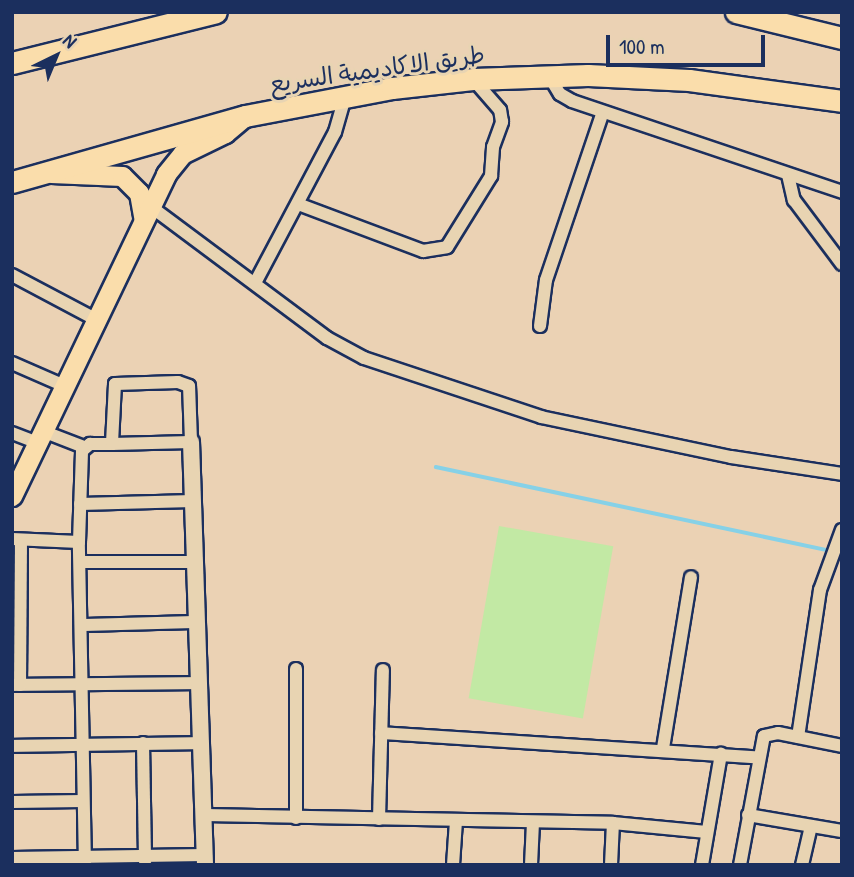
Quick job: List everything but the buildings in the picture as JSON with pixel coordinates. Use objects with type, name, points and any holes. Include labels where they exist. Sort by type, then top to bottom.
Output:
[{"type":"highway","points":[[12,63],[165,19],[216,12]]},
{"type":"highway","points":[[736,12],[842,38]]},
{"type":"highway","name":"طريق الاكاديمية السريع","points":[[12,182],[245,116],[345,97],[473,79],[549,76],[689,80],[842,101]]},
{"type":"main road","points":[[12,496],[99,321],[147,215],[182,154],[231,129],[245,116]]},
{"type":"main road","points":[[47,173],[122,176],[139,193],[147,215]]},
{"type":"street","points":[[165,19],[189,12]]},
{"type":"street","points":[[549,76],[565,99],[842,192]]},
{"type":"street","points":[[298,204],[423,251],[447,247],[491,176],[493,147],[502,122],[500,110],[473,79]]},
{"type":"street","points":[[255,283],[338,125],[345,97]]},
{"type":"street","points":[[540,326],[546,280],[603,112]]},
{"type":"street","points":[[788,175],[794,200],[842,264]]},
{"type":"street","points":[[147,215],[255,283],[345,349],[541,417],[731,457],[842,474]]},
{"type":"street","points":[[12,275],[99,321]]},
{"type":"street","points":[[12,363],[67,387]]},
{"type":"street","points":[[12,858],[205,860],[189,386],[123,381],[112,388],[112,444]]},
{"type":"street","points":[[12,433],[83,447],[191,442]]},
{"type":"street","points":[[83,447],[79,542],[85,860]]},
{"type":"street","points":[[80,504],[193,501]]},
{"type":"street","points":[[798,737],[812,631],[836,560],[842,530]]},
{"type":"street","points":[[79,542],[17,540],[16,685],[199,682]]},
{"type":"street","points":[[80,562],[195,562]]},
{"type":"street","points":[[663,748],[691,577]]},
{"type":"street","points":[[80,625],[197,622]]},
{"type":"street","points":[[296,669],[296,818]]},
{"type":"street","points":[[380,819],[383,670]]},
{"type":"street","points":[[381,733],[663,748],[756,758]]},
{"type":"street","points":[[740,865],[756,758],[764,736],[798,737],[842,746]]},
{"type":"street","points":[[143,743],[145,860]]},
{"type":"street","points":[[12,746],[201,743]]},
{"type":"street","points":[[702,865],[721,754]]},
{"type":"street","points":[[12,802],[83,801]]},
{"type":"street","points":[[205,815],[613,823],[707,832]]},
{"type":"street","points":[[748,816],[842,831]]},
{"type":"street","points":[[453,865],[456,821]]},
{"type":"street","points":[[531,865],[533,822]]},
{"type":"street","points":[[611,865],[613,823]]},
{"type":"street","points":[[802,865],[811,826]]},
{"type":"green space","points":[[499,526],[613,546],[583,718],[469,698]]},
{"type":"waterway","points":[[436,467],[830,551]]}]
